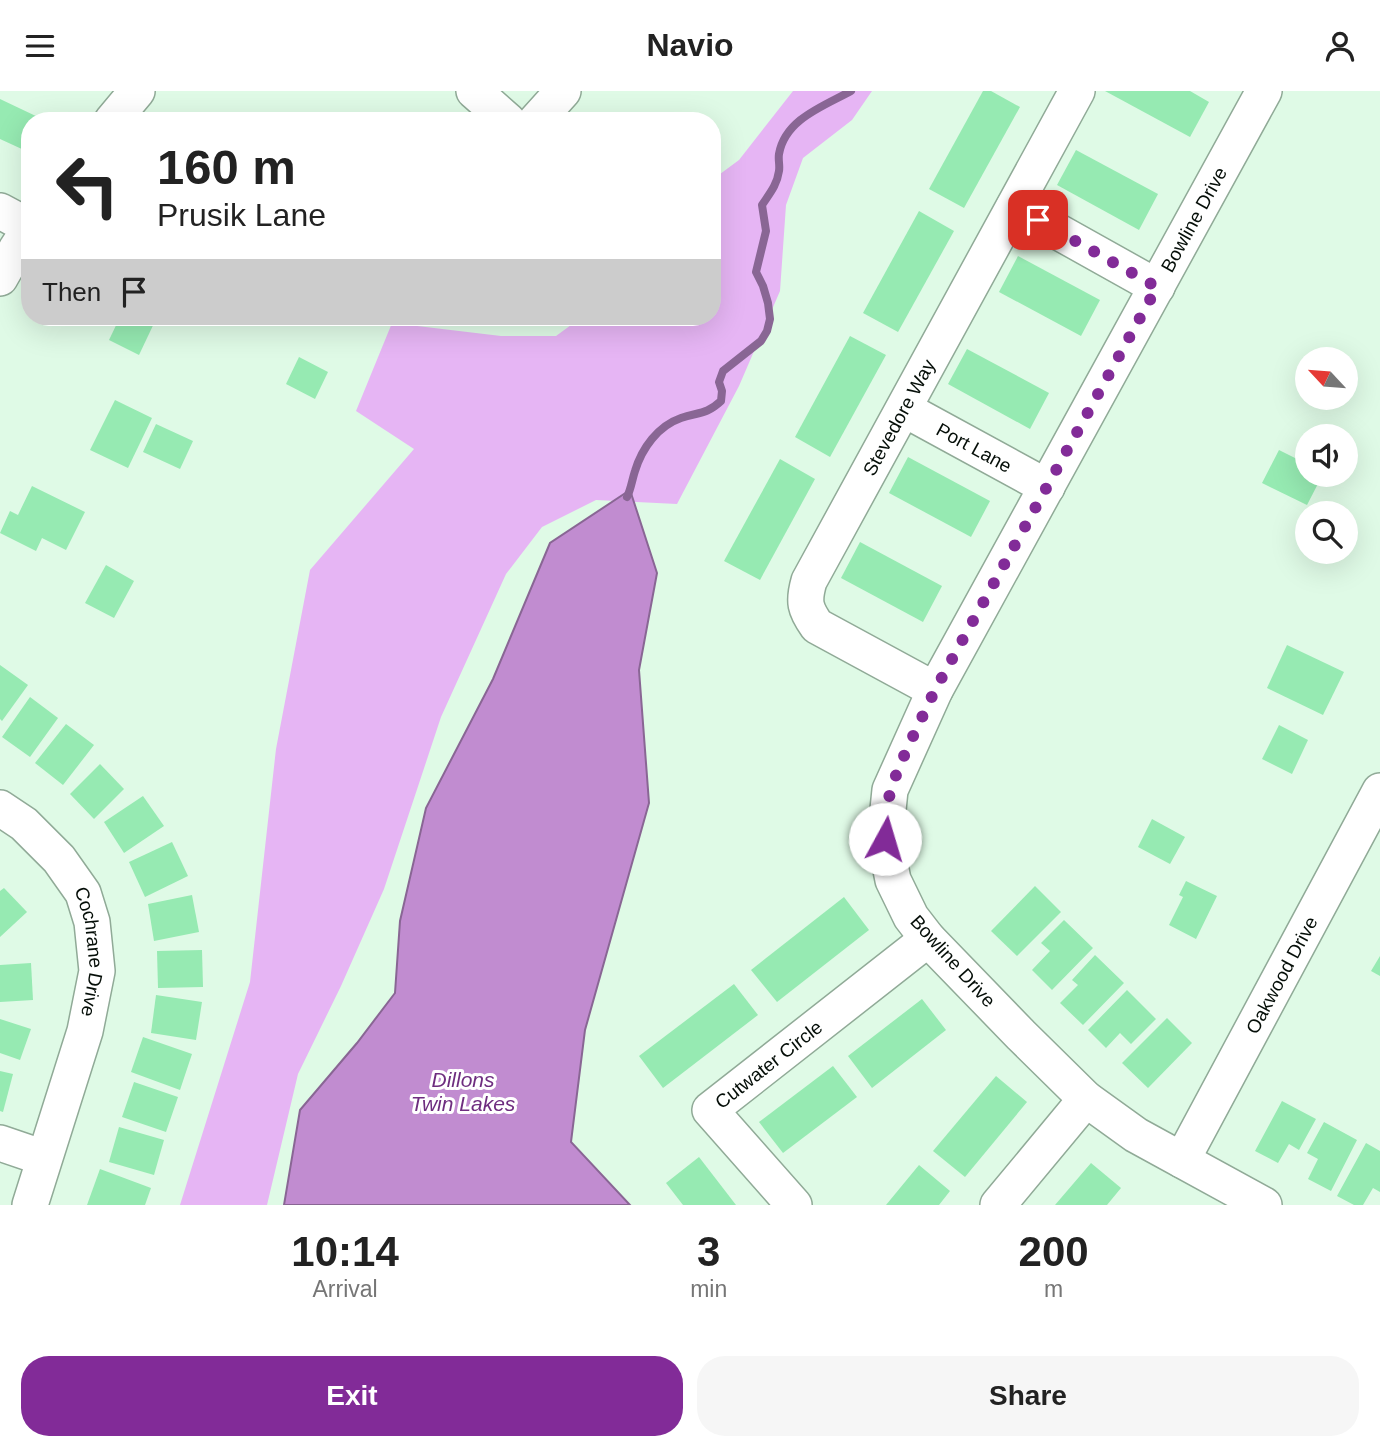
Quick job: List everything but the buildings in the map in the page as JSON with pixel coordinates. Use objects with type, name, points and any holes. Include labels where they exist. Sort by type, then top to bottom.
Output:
[{"type":"street","points":[[120,112],[137,91]]},
{"type":"street","points":[[474,91],[498,112]]},
{"type":"street","points":[[544,112],[563,91]]},
{"type":"street","name":"Stevedore Way","points":[[935,690],[817,627],[807,612],[804,597],[809,581],[1077,91]]},
{"type":"street","name":"Bowline Drive","points":[[1264,91],[935,690],[890,790],[885,839],[893,880],[912,917],[928,939],[1086,1099],[1136,1135],[1264,1205]]},
{"type":"street","points":[[1014,207],[1157,287]]},
{"type":"street","points":[[0,211],[21,222]]},
{"type":"street","points":[[0,278],[21,240]]},
{"type":"street","name":"Port Lane","points":[[904,409],[1047,487]]},
{"type":"street","name":"Oakwood Drive","points":[[1182,1160],[1380,791]]},
{"type":"street","name":"Cochrane Drive","points":[[0,808],[24,824],[59,859],[82,893],[92,922],[97,971],[85,1031],[30,1205]]},
{"type":"street","name":"Cutwater Circle","points":[[794,1205],[710,1110],[928,939]]},
{"type":"street","points":[[998,1205],[1086,1099]]},
{"type":"street","points":[[0,1143],[44,1158]]},
{"type":"shaded area","points":[[793,91],[872,91],[852,120],[803,158],[786,205],[780,291],[739,386],[677,504],[596,500],[542,527],[506,574],[441,717],[384,889],[298,1074],[267,1205],[180,1205],[250,982],[276,749],[310,570],[414,449],[356,411],[391,326],[417,326],[501,336],[556,336],[570,326],[721,326],[721,173],[739,160]]},
{"type":"water","name":"Dillons Twin Lakes","points":[[630,490],[657,573],[639,670],[649,803],[585,1030],[571,1142],[630,1205],[284,1205],[300,1110],[395,993],[400,921],[426,808],[493,679],[550,543]]},
{"type":"waterway","points":[[627,497],[638,462],[652,439],[665,426],[716,406],[721,401],[719,382],[723,371],[761,341],[767,331],[770,319],[768,303],[756,272],[766,231],[762,205],[777,181],[779,154],[783,142],[789,131],[807,115],[851,91]]},
{"type":"route","points":[[885,839],[890,790],[935,690],[1157,287],[1038,220]]}]
